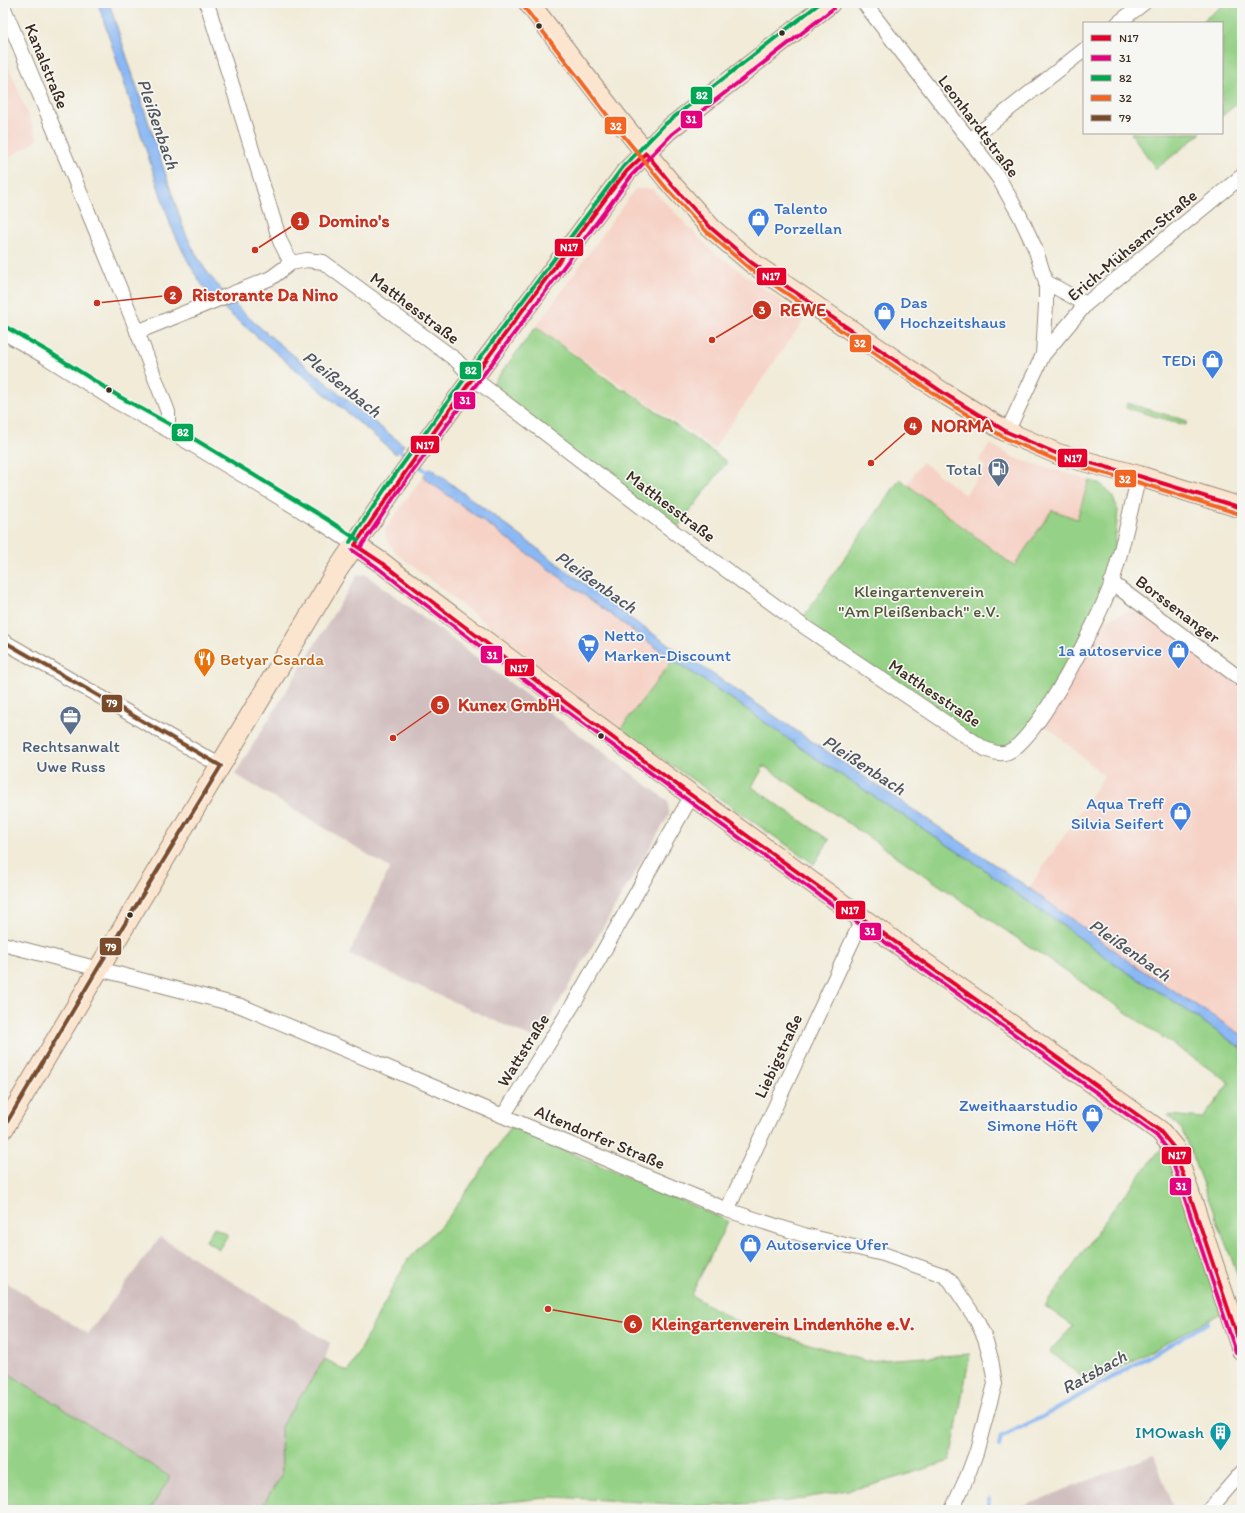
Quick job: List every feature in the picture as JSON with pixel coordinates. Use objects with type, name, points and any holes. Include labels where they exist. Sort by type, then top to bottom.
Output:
[{"type":"street","points":[[138,332],[270,278],[291,263],[280,241],[207,3]]},
{"type":"street","points":[[529,3],[672,185],[711,228],[752,263],[945,394],[1007,432],[1058,454],[1139,476],[1242,508]]},
{"type":"street","name":"Leonhardtstraße","points":[[864,3],[998,178],[1020,216],[1035,248],[1046,282],[1044,354]]},
{"type":"street","points":[[1119,22],[1144,3]]},
{"type":"street","name":"Kanalstraße","points":[[3,6],[138,332],[168,412],[168,430]]},
{"type":"street","points":[[3,1129],[333,577],[392,490],[473,378],[627,171],[668,130],[819,7]]},
{"type":"street","points":[[970,140],[1083,51]]},
{"type":"street","name":"Erich-Mühsam-Straße","points":[[1007,432],[1044,354],[1086,304],[1242,176]]},
{"type":"street","name":"Matthesstraße","points":[[291,263],[307,260],[323,262],[456,360],[473,378],[669,528],[799,622],[985,749],[998,754],[1008,752],[1018,745],[1030,732],[1064,679],[1092,628],[1111,582],[1139,476]]},
{"type":"street","points":[[1046,282],[1086,304]]},
{"type":"street","points":[[3,332],[117,402],[168,430],[325,525],[382,562],[565,702],[692,795],[1153,1126],[1167,1138],[1174,1148],[1242,1350]]},
{"type":"street","name":"Borssenanger","points":[[1111,582],[1242,680]]},
{"type":"street","points":[[3,641],[221,766]]},
{"type":"street","name":"Wattstraße","points":[[503,1116],[577,998],[692,795]]},
{"type":"street","name":"Liebigstraße","points":[[727,1210],[863,918]]},
{"type":"street","name":"Altendorfer Straße","points":[[3,944],[241,1006],[727,1210],[804,1235],[883,1254],[943,1275],[950,1280],[976,1319],[985,1338],[991,1359],[995,1384],[976,1453],[952,1510]]},
{"type":"street","points":[[1209,1510],[1242,1472]]},
{"type":"shaded area","points":[[3,53],[38,140],[3,161]]},
{"type":"shaded area","points":[[635,189],[652,189],[712,251],[805,318],[714,448],[536,327]]},
{"type":"shaded area","points":[[990,444],[1017,459],[1089,480],[1077,519],[1052,511],[1015,566],[907,484],[922,462],[965,495],[986,466],[979,461]]},
{"type":"shaded area","points":[[423,477],[673,660],[620,729],[396,553],[386,539],[385,529]]},
{"type":"shaded area","points":[[365,574],[668,801],[669,815],[537,1040],[349,954],[390,868],[235,774],[357,576]]},
{"type":"shaded area","points":[[1135,611],[1146,615],[1242,687],[1242,1035],[1131,963],[1029,888],[1104,776],[1039,719],[1104,620],[1126,612]]},
{"type":"shaded area","points":[[160,1237],[330,1343],[325,1359],[281,1426],[282,1474],[260,1510],[150,1510],[170,1477],[3,1370],[3,1280],[88,1334]]},
{"type":"shaded area","points":[[1154,1455],[1174,1510],[1013,1510]]},
{"type":"green space","points":[[1226,3],[1242,3],[1242,100],[1223,115],[1223,22],[1201,22]]},
{"type":"green space","points":[[1132,134],[1200,134],[1156,169]]},
{"type":"green space","points":[[536,327],[622,390],[626,390],[727,462],[674,532],[488,390]]},
{"type":"green space","points":[[1127,403],[1187,421],[1186,425],[1126,408]]},
{"type":"green space","name":"Kleingartenverein \"Am Pleißenbach\" e.V.","points":[[900,479],[1014,566],[1052,510],[1077,519],[1089,480],[1102,485],[1112,495],[1118,511],[1111,582],[1039,719],[998,754],[799,623]]},
{"type":"green space","points":[[673,660],[735,701],[811,755],[981,867],[1125,971],[1172,1000],[1242,1049],[1242,1286],[1182,1130],[1168,1115],[1203,1118],[1230,1083],[764,766],[752,787],[829,840],[814,864],[620,729]]},
{"type":"green space","points":[[511,1127],[728,1221],[691,1295],[737,1322],[866,1361],[970,1354],[950,1461],[869,1486],[789,1501],[708,1506],[554,1497],[433,1510],[260,1510],[282,1474],[281,1426],[325,1359],[348,1372],[408,1259],[448,1218]]},
{"type":"green space","points":[[1167,1141],[1223,1312],[1090,1384],[1050,1351],[1073,1326],[1045,1306],[1111,1212]]},
{"type":"green space","points":[[214,1227],[228,1235],[219,1249],[206,1241]]},
{"type":"green space","points":[[3,1370],[170,1477],[150,1510],[5,1510],[3,1507]]},
{"type":"water","points":[[98,3],[109,3],[183,227],[201,263],[210,276],[236,306],[368,417],[404,445],[396,454],[227,311],[211,296],[199,280],[171,226]]},
{"type":"water","points":[[430,468],[634,621],[1029,888],[1131,963],[1242,1035],[1242,1049],[1172,1000],[1125,971],[981,867],[811,755],[735,701],[673,660],[423,477]]},
{"type":"waterway","name":"Pleißenbach","points":[[395,447],[409,457]]},
{"type":"waterway","name":"Pleißenbach","points":[[417,464],[431,475]]},
{"type":"waterway","name":"Ratsbach","points":[[999,1446],[1001,1437],[1042,1417],[1208,1323]]},
{"type":"waterway","name":"Ratsbach","points":[[983,1510],[987,1508],[989,1500]]},
{"type":"transit line","name":"82","points":[[350,542],[387,486],[468,374],[623,167],[664,125],[820,3]]},
{"type":"transit line","name":"32","points":[[524,7],[614,124],[667,189],[707,232],[749,268],[942,399],[1005,438],[1056,460],[1137,482],[1240,514]]},
{"type":"transit line","name":"31","points":[[360,548],[397,493],[632,175],[672,134],[834,8]]},
{"type":"transit line","name":"N17","points":[[646,153],[672,185],[711,228],[752,263],[945,394],[1007,432],[1058,454],[1139,476],[1242,508]]},
{"type":"transit line","name":"N17","points":[[355,545],[449,410],[612,190],[627,171],[646,153]]},
{"type":"transit line","name":"82","points":[[6,327],[120,397],[171,425],[328,520],[358,540]]},
{"type":"transit line","name":"N17","points":[[355,545],[382,563],[574,709],[671,780],[1160,1131],[1174,1148],[1242,1350]]},
{"type":"transit line","name":"31","points":[[352,550],[378,568],[570,714],[764,856],[1156,1135],[1169,1151],[1236,1352]]},
{"type":"transit line","name":"79","points":[[3,641],[221,766]]},
{"type":"transit line","name":"79","points":[[3,1129],[98,968],[221,766]]},
{"type":"place","name":"Talento Porzellan","points":[[759,238]]},
{"type":"place","name":"Domino's","points":[[255,250]]},
{"type":"place","name":"Ristorante Da Nino","points":[[97,303]]},
{"type":"place","name":"Das Hochzeitshaus","points":[[885,332]]},
{"type":"place","name":"REWE","points":[[712,340]]},
{"type":"place","name":"TEDi","points":[[1212,380]]},
{"type":"place","name":"NORMA","points":[[871,463]]},
{"type":"place","name":"Total","points":[[998,488]]},
{"type":"place","name":"Netto Marken-Discount","points":[[588,664]]},
{"type":"place","name":"1a autoservice","points":[[1178,670]]},
{"type":"place","name":"Betyar Csarda","points":[[205,678]]},
{"type":"place","name":"Rechtsanwalt Uwe Russ","points":[[71,736]]},
{"type":"place","name":"Kunex GmbH","points":[[393,738]]},
{"type":"place","name":"Aqua Treff Silvia Seifert","points":[[1180,832]]},
{"type":"place","name":"Zweithaarstudio Simone Höft","points":[[1093,1134]]},
{"type":"place","name":"Autoservice Ufer","points":[[750,1264]]},
{"type":"place","name":"Kleingartenverein Lindenhöhe e.V.","points":[[548,1309]]},
{"type":"place","name":"IMOwash","points":[[1220,1452]]}]
